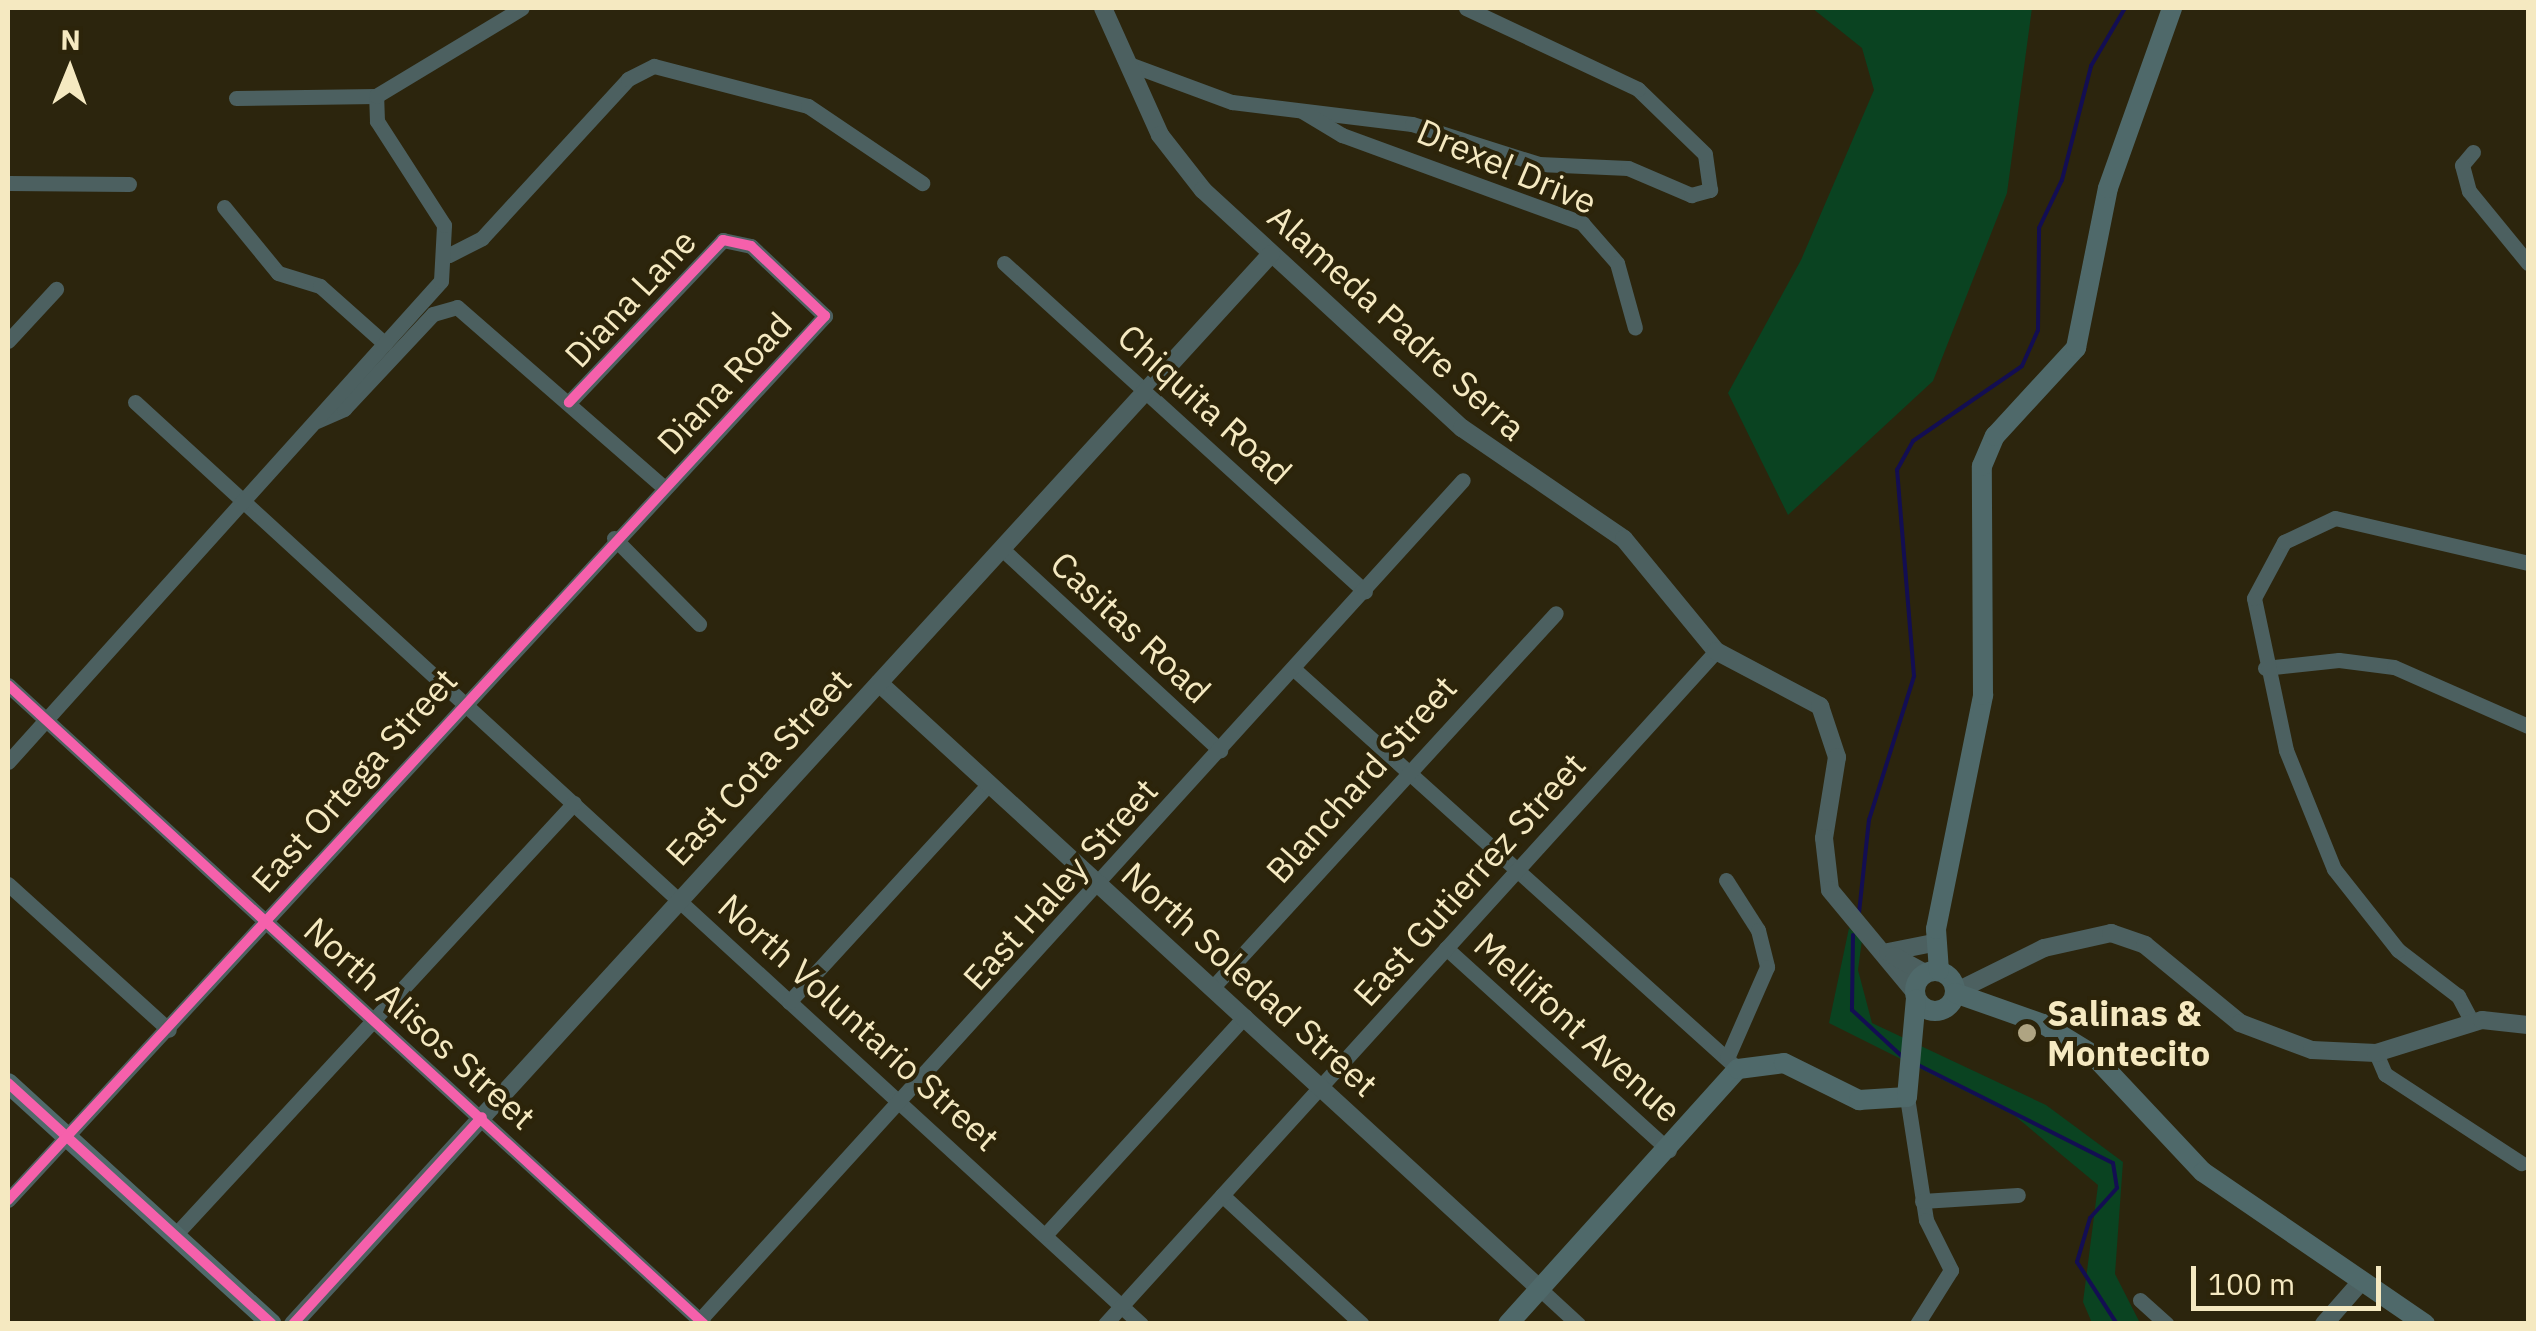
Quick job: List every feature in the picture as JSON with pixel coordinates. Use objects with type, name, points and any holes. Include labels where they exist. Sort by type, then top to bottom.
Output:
[{"type":"main road","points":[[1508,1324],[1669,1150],[1733,1064],[1784,1063],[1860,1100],[1907,1097],[1914,1040],[1936,988],[1932,936],[1982,714],[1984,458],[2076,348],[2108,188],[2172,8]]},
{"type":"main road","points":[[1936,988],[1980,1000],[2092,1054],[2170,1144],[2358,1285],[2425,1324]]},
{"type":"main road","points":[[1936,988],[2004,1012]]},
{"type":"main road","points":[[8,1083],[272,1324]]},
{"type":"street","points":[[236,98],[376,96],[522,8]]},
{"type":"street","name":"Alameda Padre Serra","points":[[1103,8],[1182,165],[1271,254],[1506,464],[1624,539],[1716,651],[1801,690],[1826,714],[1837,757],[1828,883],[1891,954],[1936,988]]},
{"type":"street","points":[[1129,64],[1220,100],[1412,124],[1539,164],[1628,168],[1691,195],[1710,190],[1705,154],[1638,89],[1466,8]]},
{"type":"street","points":[[449,255],[482,238],[628,80],[654,66],[680,68],[808,106],[922,182]]},
{"type":"street","points":[[8,762],[438,285],[449,255],[437,207],[377,121],[376,96]]},
{"type":"street","name":"Drexel Drive","points":[[1302,112],[1342,135],[1582,223],[1617,264],[1635,328]]},
{"type":"street","points":[[2473,152],[2462,165],[2474,201],[2528,262]]},
{"type":"street","points":[[8,182],[129,184]]},
{"type":"street","points":[[224,207],[278,273],[320,286],[385,344]]},
{"type":"street","name":"Diana Lane","points":[[569,402],[723,240],[751,246],[824,316]]},
{"type":"street","name":"East Cota Street","points":[[294,1324],[1271,254]]},
{"type":"street","name":"Chiquita Road","points":[[1004,262],[1365,591]]},
{"type":"street","points":[[8,341],[56,289]]},
{"type":"street","points":[[315,422],[344,409],[428,319],[450,307],[472,314],[664,487]]},
{"type":"street","name":"Diana Road","points":[[664,487],[824,316]]},
{"type":"street","name":"North Voluntario Street","points":[[135,402],[1141,1324]]},
{"type":"street","name":"East Haley Street","points":[[700,1322],[1295,670],[1463,480]]},
{"type":"street","name":"East Ortega Street","points":[[8,1200],[169,1030],[264,920],[664,487]]},
{"type":"street","points":[[2472,1022],[2458,996],[2372,922],[2334,868],[2292,769],[2265,668],[2257,585],[2277,550],[2312,524],[2364,518],[2528,563]]},
{"type":"street","points":[[614,538],[699,624]]},
{"type":"street","name":"Casitas Road","points":[[1002,549],[1220,750]]},
{"type":"street","name":"Blanchard Street","points":[[1213,987],[1405,771],[1556,613]]},
{"type":"street","name":"East Gutierrez Street","points":[[1105,1324],[1716,651]]},
{"type":"street","points":[[2265,668],[2339,660],[2394,666],[2528,726]]},
{"type":"street","points":[[1295,670],[1733,1064],[1767,967],[1758,930],[1726,880]]},
{"type":"street","name":"North Soledad Street","points":[[879,683],[1578,1324]]},
{"type":"street","name":"North Alisos Street","points":[[8,685],[482,1117],[700,1322]]},
{"type":"street","points":[[789,1002],[988,785]]},
{"type":"street","points":[[175,1236],[574,803]]},
{"type":"street","points":[[8,884],[169,1030]]},
{"type":"street","points":[[1936,988],[1980,976],[2080,936],[2125,935],[2252,1029],[2312,1050],[2376,1053],[2472,1022],[2528,1025]]},
{"type":"street","points":[[1891,954],[1932,936]]},
{"type":"street","name":"Mellifont Avenue","points":[[1446,948],[1669,1150]]},
{"type":"street","points":[[1980,976],[1980,1000]]},
{"type":"street","points":[[1046,1234],[1245,1016]]},
{"type":"street","points":[[2376,1053],[2385,1074],[2521,1163]]},
{"type":"street","points":[[1907,1097],[1922,1202],[1951,1270],[1917,1324]]},
{"type":"street","points":[[1222,1195],[1362,1324]]},
{"type":"street","points":[[1922,1202],[2018,1195]]},
{"type":"street","points":[[2324,1324],[2358,1285]]},
{"type":"street","points":[[2140,1300],[2167,1324]]},
{"type":"green space","points":[[1812,8],[2032,8],[2007,193],[1933,381],[1788,515],[1728,393],[1801,260],[1874,90],[1862,48]]},
{"type":"green space","points":[[1849,928],[1862,940],[1858,970],[1872,1023],[2046,1105],[2123,1162],[2115,1274],[2140,1323],[2092,1323],[2083,1302],[2098,1185],[2015,1116],[1829,1023]]},
{"type":"waterway","points":[[1859,913],[1869,820],[1914,676],[1897,470],[1913,441],[2022,366],[2038,330],[2039,228],[2062,180],[2091,66],[2125,8]]},
{"type":"waterway","points":[[1853,935],[1852,1010],[1905,1059]]},
{"type":"waterway","points":[[1918,1065],[2113,1163],[2117,1188],[2090,1218],[2077,1262],[2117,1324]]},
{"type":"cycle path","points":[[8,1200],[825,316],[751,246],[723,240],[569,402]]},
{"type":"cycle path","points":[[8,685],[704,1324]]},
{"type":"cycle path","points":[[8,1083],[272,1324]]},
{"type":"cycle path","points":[[293,1324],[482,1117]]},
{"type":"place","name":"Salinas & Montecito","points":[[2027,1033]]}]
